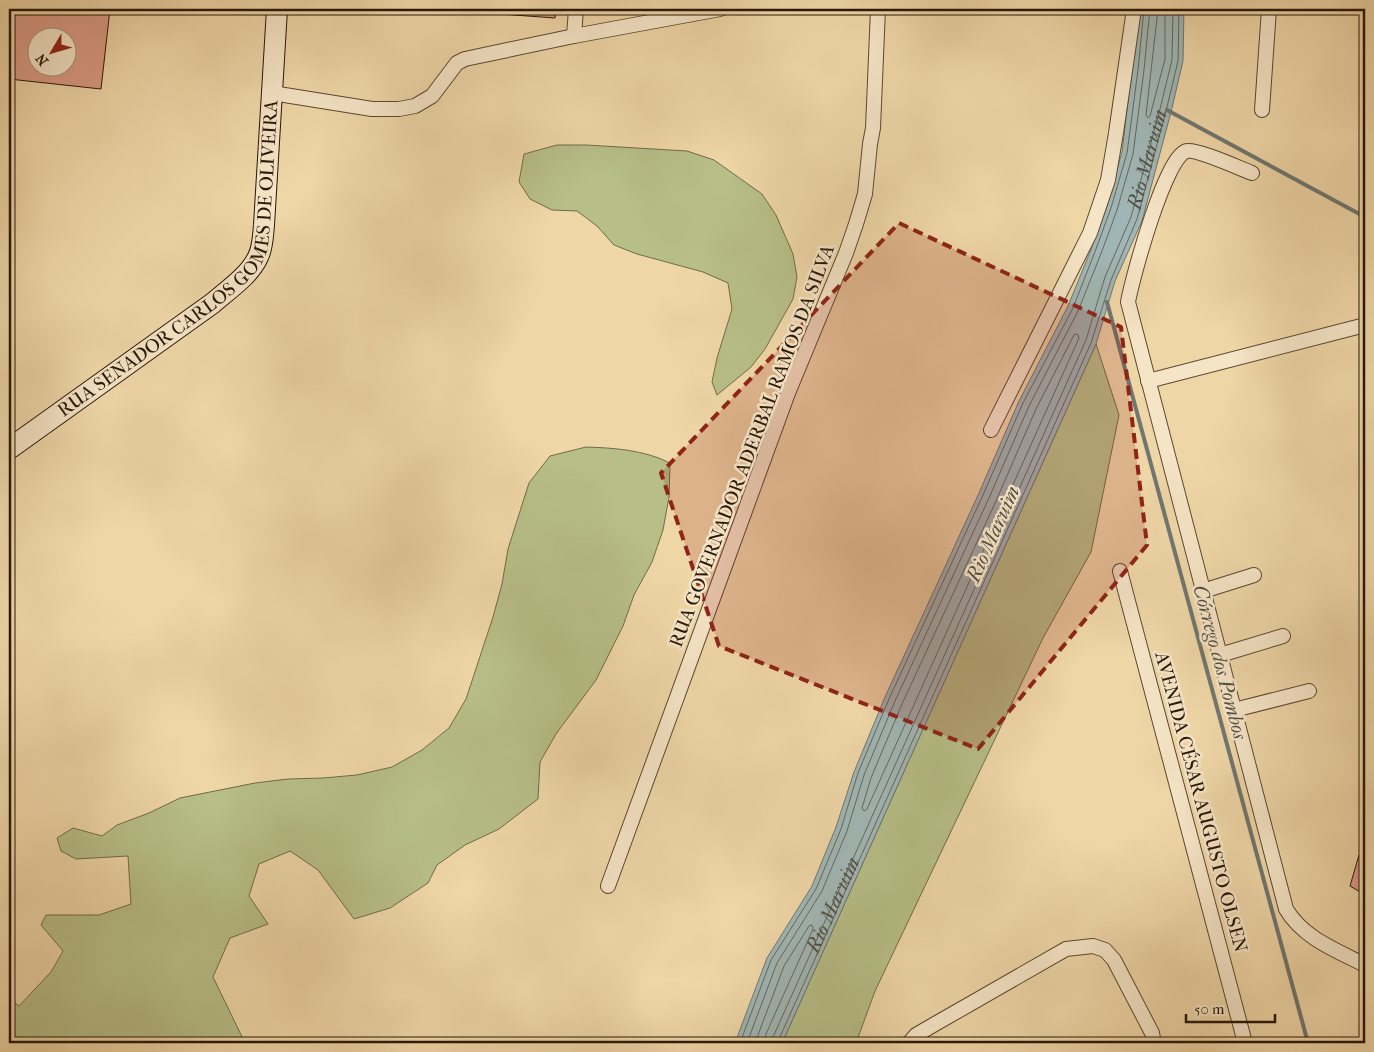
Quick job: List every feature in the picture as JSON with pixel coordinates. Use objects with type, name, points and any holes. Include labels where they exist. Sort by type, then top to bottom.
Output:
[{"type":"main road","name":"RUA SENADOR CARLOS GOMES DE OLIVEIRA","points":[[9,449],[213,302],[252,266],[259,256],[262,242],[277,9]]},
{"type":"street","points":[[574,36],[576,9]]},
{"type":"street","points":[[272,93],[372,109],[399,109],[415,106],[432,96],[457,63],[465,58],[720,9]]},
{"type":"street","name":"RUA GOVERNADOR ADERBAL RAMOS DA SILVA","points":[[608,886],[788,393],[846,253],[856,224],[865,194],[873,128],[878,9]]},
{"type":"street","points":[[991,430],[1090,233],[1108,180],[1134,9]]},
{"type":"street","points":[[1262,110],[1269,9]]},
{"type":"street","points":[[1252,173],[1197,151],[1186,150],[1177,158],[1155,207],[1133,277],[1128,302],[1286,909],[1297,924],[1306,932],[1365,965]]},
{"type":"street","points":[[1148,381],[1365,325]]},
{"type":"street","name":"AVENIDA CÉSAR AUGUSTO OLSEN","points":[[1120,571],[1245,1043]]},
{"type":"street","points":[[1203,591],[1254,575]]},
{"type":"street","points":[[1220,655],[1283,636]]},
{"type":"street","points":[[1234,710],[1309,691]]},
{"type":"street","points":[[909,1043],[916,1035],[1066,949],[1093,946],[1105,950],[1114,960],[1152,1033],[1154,1043]]},
{"type":"highlighted area","points":[[899,223],[1121,327],[1147,545],[978,749],[719,646],[661,473]]},
{"type":"green space","points":[[557,145],[687,151],[714,160],[762,194],[776,215],[793,254],[797,277],[793,299],[765,349],[751,367],[717,395],[712,382],[717,358],[732,309],[728,283],[703,272],[637,254],[614,245],[597,226],[577,211],[552,210],[530,199],[519,182],[524,154]]},
{"type":"green space","points":[[1096,344],[1119,415],[1091,552],[1043,638],[875,991],[856,1043],[782,1043]]},
{"type":"green space","points":[[586,447],[640,452],[670,463],[669,497],[663,530],[652,562],[634,595],[623,626],[596,680],[556,734],[540,762],[538,799],[499,829],[465,845],[437,865],[428,883],[390,908],[354,919],[318,870],[290,851],[259,864],[249,896],[268,924],[230,938],[213,977],[245,1043],[9,1043],[9,998],[19,1006],[51,972],[63,951],[41,925],[46,915],[99,915],[131,904],[128,856],[76,859],[61,851],[57,838],[73,828],[102,836],[117,825],[149,813],[180,798],[255,783],[357,775],[392,767],[422,750],[449,728],[466,699],[493,617],[502,584],[508,549],[529,483],[550,456]]},
{"type":"water","name":"Rio Maruim","points":[[1139,9],[1184,9],[1183,61],[1142,221],[1115,281],[1096,344],[782,1043],[735,1043],[767,958],[812,886],[836,827],[854,772],[885,697],[979,493],[1019,401],[1068,306],[1092,247],[1107,206],[1122,152]]},
{"type":"building","points":[[9,9],[110,9],[101,89],[9,79]]},
{"type":"building","points":[[403,9],[468,9],[468,14]]},
{"type":"building","points":[[472,9],[556,9],[555,18],[472,12]]},
{"type":"building","points":[[1365,850],[1365,895],[1350,886],[1359,855]]},
{"type":"waterway","name":"Rio Maruim","points":[[1167,110],[1365,217]]},
{"type":"waterway","name":"Córrego dos Pombos","points":[[1107,302],[1308,1043]]}]
